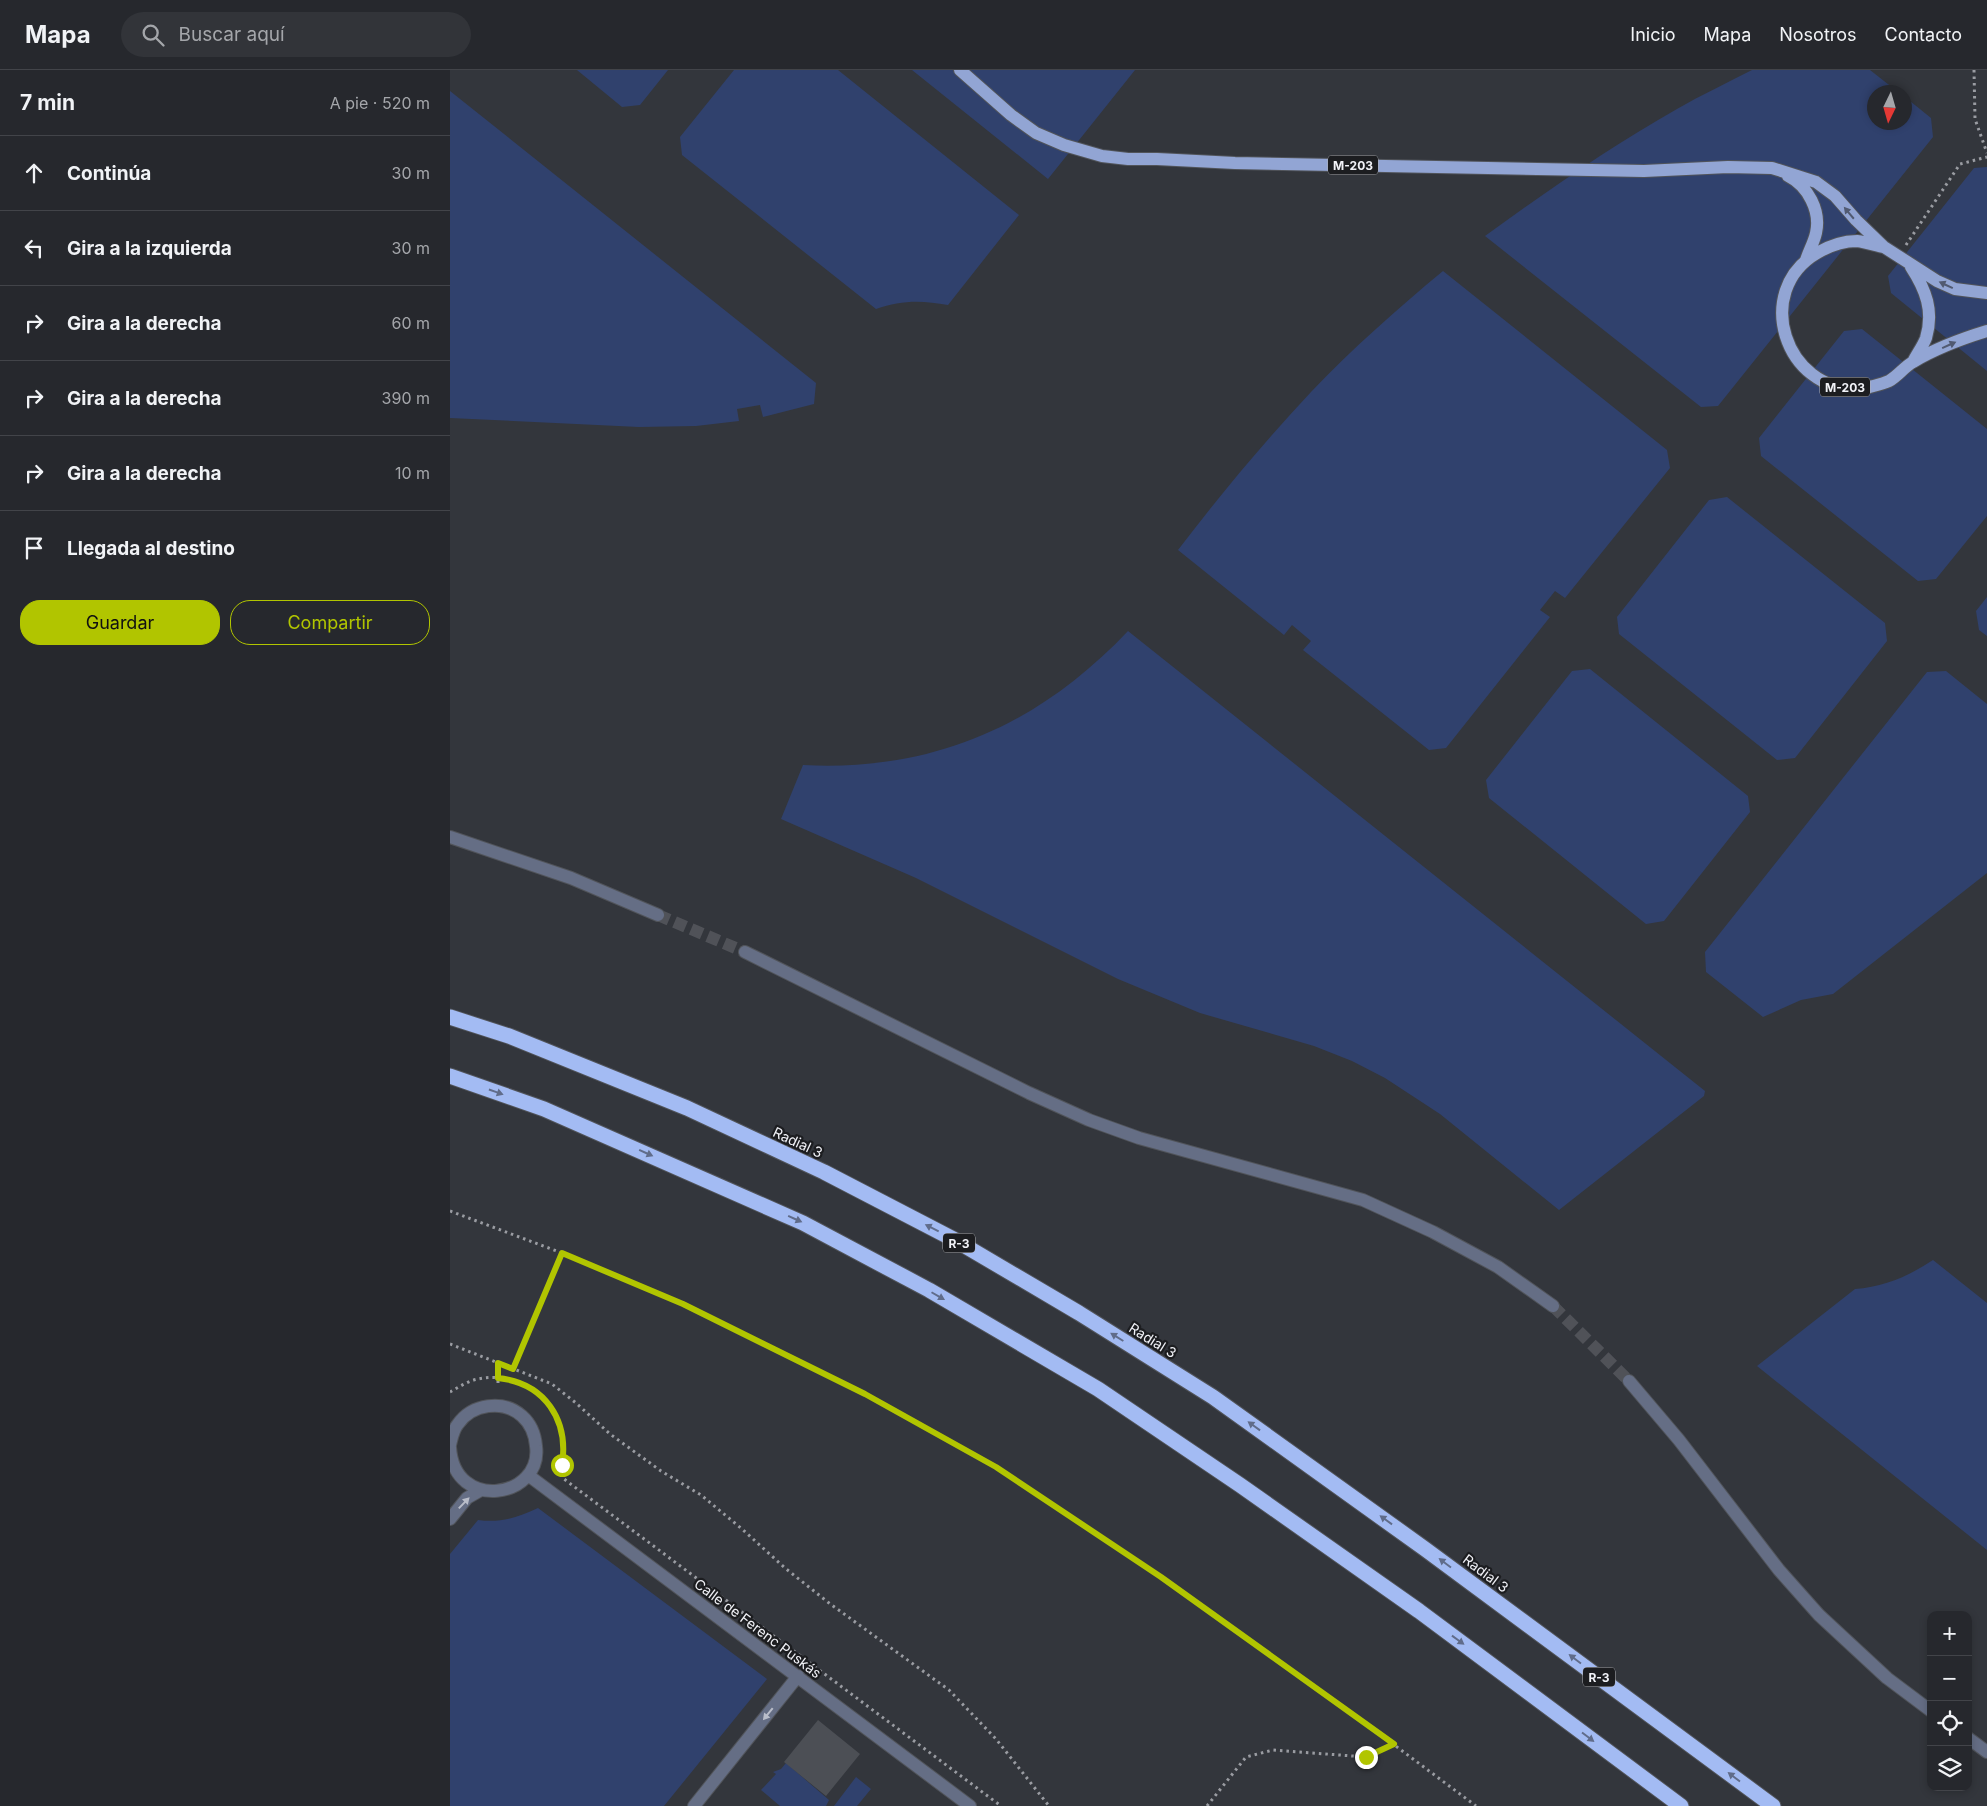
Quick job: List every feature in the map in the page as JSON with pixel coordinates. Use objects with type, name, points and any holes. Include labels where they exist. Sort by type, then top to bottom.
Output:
[{"type":"highway","name":"Radial 3","points":[[450,1017],[509,1036],[687,1108],[824,1172],[955,1240],[1079,1313],[1214,1397],[1433,1554],[1773,1806]]},
{"type":"highway","points":[[450,1076],[544,1109],[803,1223],[929,1290],[1098,1389],[1240,1485],[1419,1611],[1681,1806]]},
{"type":"main road","name":"M-203","points":[[960,70],[1011,115],[1036,133],[1064,145],[1102,156],[1128,159],[1235,163],[1635,170],[1728,167],[1772,168],[1816,182],[1835,196],[1884,247],[1904,260],[1955,289],[1987,293]]},
{"type":"main road","name":"M-203","points":[[1772,168],[1795,179],[1808,193],[1817,212],[1816,232],[1806,260]]},
{"type":"main road","name":"M-203","points":[[1884,247],[1857,241],[1830,246],[1806,260],[1796,270],[1785,293],[1781,319],[1787,344],[1804,368],[1830,385],[1860,389],[1889,381],[1913,362],[1970,336],[1987,332]]},
{"type":"main road","name":"M-203","points":[[1904,260],[1923,286],[1930,312],[1926,338],[1913,362]]},
{"type":"street","points":[[450,837],[571,878],[658,915]]},
{"type":"street","points":[[745,952],[1029,1093],[1089,1120],[1139,1138],[1363,1200],[1433,1232],[1498,1267],[1553,1306]]},
{"type":"street","points":[[1630,1381],[1679,1440],[1779,1570],[1819,1615],[1887,1678],[1927,1708]]},
{"type":"street","points":[[494,1405],[508,1408],[520,1414],[529,1424],[535,1436],[537,1450],[534,1463],[528,1475],[518,1484],[507,1490],[494,1492],[481,1490],[452,1473],[450,1446],[454,1421],[468,1413],[494,1405]]},
{"type":"street","name":"Calle de Ferenc Puskás","points":[[528,1475],[970,1806]]},
{"type":"street","points":[[450,1519],[467,1498],[481,1490]]},
{"type":"street","points":[[694,1806],[798,1676]]},
{"type":"street","points":[[1972,1741],[1987,1752]]},
{"type":"path","points":[[1974,70],[1975,120],[1987,153]]},
{"type":"path","points":[[1904,260],[1960,164],[1987,158]]},
{"type":"path","points":[[450,1211],[562,1253],[691,1308],[865,1394],[996,1467],[1161,1577],[1394,1744],[1476,1806]]},
{"type":"path","points":[[513,1369],[562,1253]]},
{"type":"path","points":[[450,1344],[552,1384],[610,1434],[660,1471],[701,1495],[785,1568],[829,1603],[949,1690],[996,1740],[1049,1806]]},
{"type":"path","points":[[498,1363],[498,1383]]},
{"type":"path","points":[[450,1392],[476,1379],[498,1378],[526,1385],[542,1397],[554,1411],[562,1434],[564,1454],[561,1470],[564,1479],[1000,1806]]},
{"type":"path","points":[[1207,1806],[1246,1757],[1273,1750],[1366,1757],[1394,1744]]},
{"type":"shaded area","points":[[577,70],[668,70],[640,105],[622,107]]},
{"type":"shaded area","points":[[734,70],[838,70],[1019,215],[948,305],[912,302],[876,309],[682,155],[680,137]]},
{"type":"shaded area","points":[[912,70],[1135,70],[1048,179]]},
{"type":"shaded area","points":[[1752,70],[1870,70],[1889,85],[1867,85],[1867,130],[1912,130],[1912,103],[1931,118],[1933,137],[1718,406],[1701,407],[1485,236],[1603,154],[1686,104]]},
{"type":"shaded area","points":[[450,91],[816,383],[814,404],[763,417],[760,405],[737,409],[739,421],[696,426],[639,427],[450,418]]},
{"type":"shaded area","points":[[1987,167],[1987,371],[1891,293],[1888,276],[1974,168]]},
{"type":"shaded area","points":[[1443,271],[1667,450],[1670,468],[1565,598],[1555,591],[1540,610],[1550,617],[1446,748],[1429,750],[1303,650],[1311,641],[1292,625],[1284,635],[1178,550],[1243,469],[1311,392],[1342,360]]},
{"type":"shaded area","points":[[1862,329],[1987,429],[1987,516],[1936,579],[1918,581],[1761,456],[1759,438],[1844,331]]},
{"type":"shaded area","points":[[1727,497],[1885,623],[1887,641],[1795,758],[1777,760],[1619,634],[1617,617],[1709,500]]},
{"type":"shaded area","points":[[1987,597],[1987,636],[1979,630],[1976,611]]},
{"type":"shaded area","points":[[1128,631],[1705,1091],[1704,1096],[1559,1210],[1440,1114],[1385,1078],[1352,1061],[1314,1046],[1200,1013],[1118,979],[916,878],[781,819],[803,765],[851,765],[896,760],[939,750],[981,736],[1020,717],[1058,693],[1094,664]]},
{"type":"shaded area","points":[[1590,669],[1748,796],[1750,812],[1664,921],[1646,924],[1489,798],[1486,780],[1572,671]]},
{"type":"shaded area","points":[[1946,671],[1987,704],[1987,873],[1833,994],[1801,1000],[1763,1017],[1706,972],[1705,952],[1927,672]]},
{"type":"shaded area","points":[[1933,1260],[1987,1303],[1987,1550],[1757,1366],[1855,1289],[1876,1286],[1896,1280]]},
{"type":"shaded area","points":[[538,1508],[767,1679],[664,1806],[450,1806],[450,1554],[478,1520],[494,1521],[508,1519]]},
{"type":"shaded area","points":[[786,1763],[829,1800],[826,1806],[780,1806],[761,1790],[776,1774],[773,1772],[781,1769]]},
{"type":"shaded area","points":[[856,1777],[871,1789],[857,1806],[834,1806]]},
{"type":"building","points":[[818,1720],[860,1754],[826,1796],[784,1762]]},
{"type":"tunnel","points":[[658,915],[745,952]]},
{"type":"tunnel","points":[[1553,1306],[1629,1381]]},
{"type":"route","points":[[562,1465],[564,1446],[559,1422],[554,1411],[542,1397],[526,1385],[498,1378],[498,1363],[513,1369],[562,1253],[683,1304],[865,1394],[996,1467],[1161,1577],[1394,1744],[1366,1757]]}]
